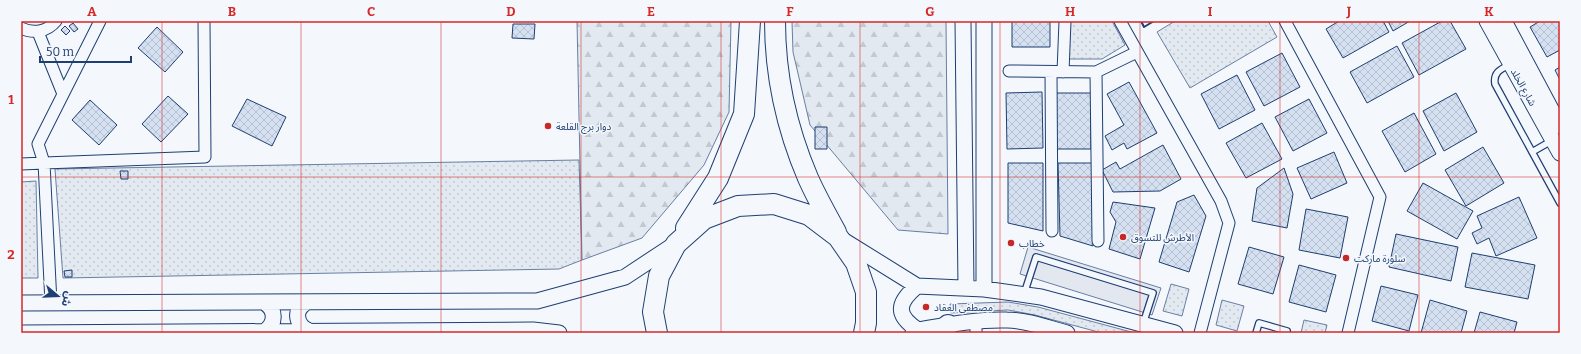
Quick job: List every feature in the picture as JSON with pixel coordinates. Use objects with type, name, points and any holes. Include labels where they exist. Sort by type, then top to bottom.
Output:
[{"type":"highway","points":[[656,333],[653,312],[658,276],[676,244],[718,178],[744,114],[750,21]]},
{"type":"highway","points":[[775,21],[775,43],[787,119],[808,178],[838,237],[856,262],[866,292],[866,323],[864,333]]},
{"type":"highway","points":[[676,244],[704,219],[738,206],[760,204],[774,204],[809,215],[838,237]]},
{"type":"main road","points":[[963,21],[966,288]]},
{"type":"main road","points":[[984,21],[984,289]]},
{"type":"main road","name":"شارع الخلد","points":[[1487,21],[1556,147]]},
{"type":"main road","points":[[1504,21],[1560,126]]},
{"type":"main road","points":[[838,237],[917,286],[984,289],[1024,294],[1174,333]]},
{"type":"main road","points":[[21,303],[537,301],[625,277],[676,244]]},
{"type":"main road","points":[[917,286],[906,295],[901,305],[901,315],[915,331],[976,328],[1007,320],[1032,324],[1067,333]]},
{"type":"main road","points":[[308,302],[300,307],[297,316],[301,326],[309,331]]},
{"type":"main road","points":[[265,303],[271,308],[274,316],[272,325],[265,331]]},
{"type":"main road","points":[[21,333],[533,330],[559,333]]},
{"type":"street","points":[[21,28],[38,32],[46,29],[56,21]]},
{"type":"street","points":[[51,303],[44,163],[38,144],[100,21]]},
{"type":"street","points":[[21,164],[205,157],[204,21]]},
{"type":"street","points":[[1063,72],[1065,21]]},
{"type":"street","points":[[1120,21],[1221,201],[1229,223],[1200,333]]},
{"type":"street","points":[[1285,21],[1380,197],[1348,333]]},
{"type":"street","points":[[38,32],[63,94]]},
{"type":"street","points":[[1009,71],[1096,72],[1137,52]]},
{"type":"street","points":[[1051,72],[1052,231]]},
{"type":"street","points":[[1096,72],[1098,241]]},
{"type":"lane","points":[[1511,64],[1499,69],[1496,74],[1495,84],[1560,203]]},
{"type":"lane","points":[[1532,152],[1556,147]]},
{"type":"lane","points":[[1024,294],[1036,257],[1153,293],[1142,324]]},
{"type":"lane","points":[[1256,333],[1259,323],[1287,331],[1286,333]]},
{"type":"green space","points":[[577,21],[731,21],[729,112],[704,165],[642,238],[582,260]]},
{"type":"green space","points":[[792,21],[946,21],[948,234],[898,230],[810,125],[793,52]]},
{"type":"green space","points":[[1070,21],[1112,21],[1125,45],[1102,59],[1069,59]]},
{"type":"green space","points":[[1175,21],[1268,21],[1277,37],[1190,88],[1157,32]]},
{"type":"green space","points":[[579,160],[582,260],[559,269],[63,278],[55,169]]},
{"type":"green space","points":[[36,181],[38,278],[21,278],[21,182]]},
{"type":"green space","points":[[1171,284],[1189,289],[1182,316],[1163,311]]},
{"type":"green space","points":[[1222,300],[1244,306],[1237,331],[1216,325]]},
{"type":"green space","points":[[1008,302],[1038,307],[1135,333],[1102,333],[1035,315],[1008,310],[951,313],[950,304]]},
{"type":"green space","points":[[1304,320],[1327,325],[1325,333],[1301,333]]},
{"type":"shaded area","points":[[1028,247],[1161,288],[1152,315],[1020,274]]},
{"type":"building","points":[[1012,21],[1050,21],[1050,47],[1012,47]]},
{"type":"building","points":[[1339,21],[1383,21],[1389,32],[1343,58],[1326,29]]},
{"type":"building","points":[[1388,21],[1410,21],[1393,31]]},
{"type":"building","points":[[1442,21],[1450,21],[1466,49],[1419,75],[1402,43]]},
{"type":"building","points":[[1540,21],[1560,21],[1560,50],[1547,57],[1530,27]]},
{"type":"building","points":[[73,23],[78,29],[74,32],[69,26]]},
{"type":"building","points":[[513,24],[535,24],[534,39],[512,38]]},
{"type":"building","points":[[65,26],[70,31],[66,35],[61,30]]},
{"type":"building","points":[[157,27],[183,52],[165,72],[138,48]]},
{"type":"building","points":[[1397,46],[1414,77],[1367,103],[1350,72]]},
{"type":"building","points":[[1282,53],[1300,87],[1264,106],[1246,72]]},
{"type":"building","points":[[1560,67],[1560,80],[1555,70]]},
{"type":"building","points":[[1237,75],[1255,110],[1219,129],[1201,94]]},
{"type":"building","points":[[1129,82],[1157,133],[1127,149],[1124,143],[1112,150],[1105,136],[1124,125],[1107,94]]},
{"type":"building","points":[[1042,92],[1043,148],[1007,149],[1006,93]]},
{"type":"building","points":[[1056,93],[1091,93],[1091,149],[1056,149]]},
{"type":"building","points":[[1456,93],[1477,132],[1444,151],[1423,111]]},
{"type":"building","points":[[168,96],[188,114],[161,142],[142,124]]},
{"type":"building","points":[[247,99],[286,117],[272,146],[232,126]]},
{"type":"building","points":[[1309,99],[1327,133],[1293,151],[1275,117]]},
{"type":"building","points":[[90,100],[117,125],[99,145],[72,120]]},
{"type":"building","points":[[1414,113],[1436,154],[1405,172],[1382,131]]},
{"type":"building","points":[[1262,123],[1282,159],[1246,178],[1226,143]]},
{"type":"building","points":[[815,127],[827,127],[827,149],[815,149]]},
{"type":"building","points":[[1163,145],[1181,179],[1160,191],[1113,192],[1102,170],[1116,162],[1120,169]]},
{"type":"building","points":[[1483,147],[1504,183],[1466,206],[1445,170]]},
{"type":"building","points":[[1334,152],[1347,183],[1311,199],[1297,168]]},
{"type":"building","points":[[1008,163],[1043,163],[1043,231],[1008,223]]},
{"type":"building","points":[[1058,163],[1094,163],[1093,246],[1060,236]]},
{"type":"building","points":[[1284,168],[1293,194],[1287,228],[1252,221],[1257,188]]},
{"type":"building","points":[[120,171],[128,171],[128,179],[121,179]]},
{"type":"building","points":[[1423,183],[1473,211],[1457,239],[1407,211]]},
{"type":"building","points":[[1194,195],[1206,216],[1189,272],[1159,262],[1177,202]]},
{"type":"building","points":[[1519,197],[1537,238],[1496,256],[1489,238],[1477,244],[1472,233],[1482,228],[1477,216]]},
{"type":"building","points":[[1113,202],[1155,208],[1140,259],[1109,249],[1116,222],[1110,212]]},
{"type":"building","points":[[1306,209],[1348,217],[1340,258],[1299,250]]},
{"type":"building","points":[[1396,234],[1458,247],[1451,281],[1389,267]]},
{"type":"building","points":[[1249,247],[1284,257],[1273,294],[1238,284]]},
{"type":"building","points":[[1472,253],[1535,265],[1528,299],[1465,287]]},
{"type":"building","points":[[1299,265],[1336,275],[1326,312],[1289,302]]},
{"type":"building","points":[[72,270],[72,277],[65,277],[64,271]]},
{"type":"building","points":[[1381,286],[1418,295],[1409,331],[1372,321]]},
{"type":"building","points":[[1430,300],[1467,311],[1461,333],[1421,333]]},
{"type":"building","points":[[1480,312],[1517,322],[1514,333],[1474,333]]},
{"type":"wall","points":[[1141,21],[1144,27],[1154,21]]},
{"type":"place","name":"دوار برج القلعة","points":[[548,126]]},
{"type":"place","name":"الأطرش للتسوق","points":[[1123,237]]},
{"type":"place","name":"خطاب","points":[[1011,243]]},
{"type":"place","name":"سلورة ماركت","points":[[1346,258]]},
{"type":"place","name":"مصطفى العقاد","points":[[926,307]]}]
